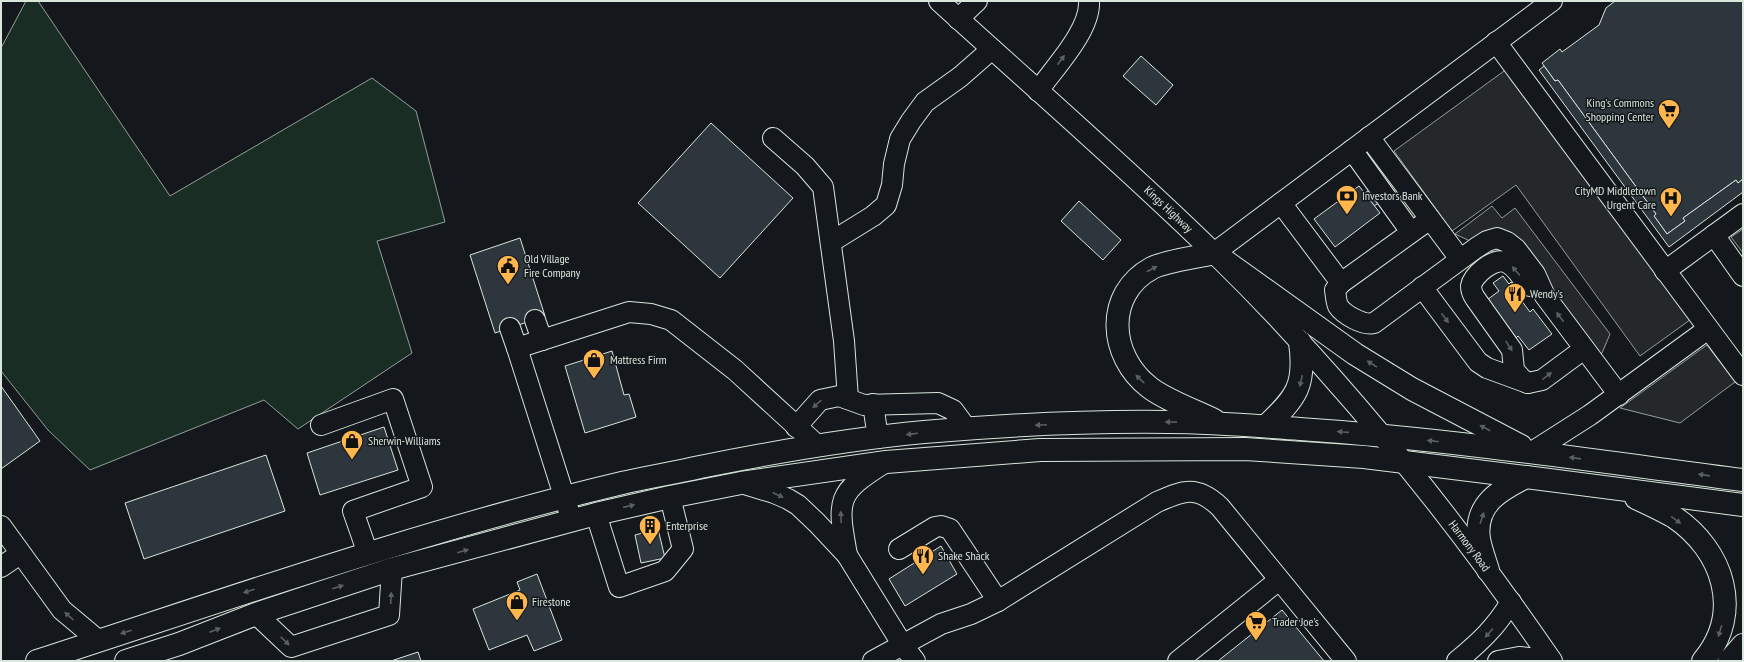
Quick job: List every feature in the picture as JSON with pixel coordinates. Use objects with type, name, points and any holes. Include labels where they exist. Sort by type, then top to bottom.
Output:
[{"type":"highway","points":[[1222,424],[1149,388],[1134,373],[1122,351],[1118,336],[1117,317],[1121,302],[1130,285],[1139,276],[1158,265],[1214,253],[1355,354],[1412,389],[1532,452]]},
{"type":"highway","points":[[1266,426],[1292,400],[1299,387],[1302,375],[1300,342]]},
{"type":"highway","points":[[37,661],[368,554],[565,497],[629,481],[768,453],[878,438],[967,429],[1094,423],[1170,422],[1266,426],[1382,435],[1532,452],[1743,480]]},
{"type":"highway","points":[[126,661],[179,644],[256,614],[392,569],[596,514],[741,483],[886,462],[1040,450],[1245,450],[1364,457],[1526,476],[1743,505]]},
{"type":"highway","points":[[1488,570],[1480,540],[1479,527],[1487,504],[1494,495],[1526,476]]},
{"type":"highway","points":[[1616,489],[1657,507],[1675,518],[1693,533],[1710,552],[1718,567],[1722,578],[1725,598],[1725,614],[1719,636],[1710,653],[1703,661]]},
{"type":"highway","points":[[1729,661],[1743,646]]},
{"type":"street","name":"Kings Highway","points":[[938,1],[1214,253],[1300,342],[1382,435]]},
{"type":"street","points":[[958,19],[977,1]]},
{"type":"street","points":[[1038,91],[1074,43],[1085,22],[1089,1]]},
{"type":"street","points":[[1214,253],[1552,1]]},
{"type":"street","points":[[1496,42],[1708,330],[1743,375]]},
{"type":"street","points":[[831,242],[873,216],[886,205],[892,185],[894,164],[900,139],[911,121],[925,102],[960,77],[992,49]]},
{"type":"street","points":[[1369,137],[1460,259]]},
{"type":"street","points":[[773,138],[805,166],[823,187],[844,341],[848,400]]},
{"type":"street","points":[[1348,153],[1407,235]]},
{"type":"street","points":[[1281,203],[1341,283]]},
{"type":"street","points":[[1665,271],[1743,214]]},
{"type":"street","points":[[1430,219],[1341,283],[1335,290],[1339,307],[1344,312],[1370,324],[1460,259],[1487,241],[1497,238],[1507,242],[1516,249],[1535,274],[1545,296],[1619,395]]},
{"type":"street","points":[[1714,236],[1743,276]]},
{"type":"street","points":[[1528,383],[1514,370],[1512,350],[1475,298],[1471,289],[1473,280],[1485,269],[1500,261],[1504,261],[1515,270],[1524,281],[1545,296]]},
{"type":"street","points":[[1422,287],[1482,366],[1528,383],[1542,380],[1584,348]]},
{"type":"street","points":[[530,344],[629,312],[651,314],[671,320],[735,370],[817,446]]},
{"type":"street","points":[[530,344],[523,324],[530,344],[565,497],[572,521]]},
{"type":"street","points":[[1532,452],[1619,395],[1708,330]]},
{"type":"street","points":[[796,427],[820,400],[839,396],[864,405],[938,403],[953,410],[967,429]]},
{"type":"street","points":[[321,425],[393,399],[422,487],[352,511],[368,554]]},
{"type":"street","points":[[873,404],[878,438]]},
{"type":"street","name":"Harmony Road","points":[[1382,435],[1405,462],[1488,570],[1551,660]]},
{"type":"street","points":[[847,555],[840,517],[841,506],[844,498],[852,486],[886,462]]},
{"type":"street","points":[[741,483],[774,493],[798,505],[847,555],[902,644],[915,661]]},
{"type":"street","points":[[873,661],[941,624],[971,614],[998,601],[1157,502],[1183,491],[1194,492],[1212,499],[1346,661]]},
{"type":"street","points":[[596,514],[619,587],[665,571],[683,549],[670,497]]},
{"type":"street","points":[[1,526],[62,610],[99,641]]},
{"type":"street","points":[[899,550],[935,527],[940,526],[950,529],[998,601]]},
{"type":"street","points":[[1,567],[20,554]]},
{"type":"street","points":[[256,614],[291,647],[390,615],[392,569]]},
{"type":"street","points":[[1178,661],[1279,580]]},
{"type":"street","points":[[1457,661],[1482,640],[1503,616],[1511,602]]},
{"type":"street","points":[[1498,661],[1520,658],[1551,660]]},
{"type":"green space","points":[[26,1],[38,1],[170,196],[372,78],[416,111],[445,222],[377,241],[412,353],[298,429],[264,400],[90,470],[48,430],[1,371],[1,48]]},
{"type":"shaded area","points":[[1511,66],[1694,317],[1640,356],[1516,185],[1452,231],[1394,151]]},
{"type":"shaded area","points":[[1492,206],[1502,218],[1515,208],[1610,334],[1602,353],[1590,362],[1515,262],[1455,234]]},
{"type":"shaded area","points":[[1743,229],[1743,253],[1731,237]]},
{"type":"shaded area","points":[[1707,345],[1735,382],[1680,423],[1620,408]]},
{"type":"building","name":"King's Commons Shopping Center","points":[[1615,1],[1743,1],[1743,179],[1738,183],[1736,180],[1683,218],[1685,221],[1667,234],[1654,216],[1656,214],[1558,80],[1555,81],[1542,63],[1560,49],[1562,52],[1599,25],[1606,8]]},
{"type":"building","points":[[1141,56],[1173,85],[1156,105],[1123,76]]},
{"type":"building","points":[[1544,66],[1555,81],[1558,80],[1656,214],[1654,216],[1667,234],[1685,221],[1683,218],[1736,180],[1738,183],[1743,179],[1743,192],[1669,247],[1539,70]]},
{"type":"building","points":[[711,123],[793,198],[720,278],[638,203]]},
{"type":"building","points":[[1376,185],[1386,198],[1374,206],[1365,193]]},
{"type":"building","name":"Investors Bank","points":[[1359,186],[1380,213],[1335,247],[1314,219]]},
{"type":"building","points":[[1079,201],[1121,240],[1103,260],[1061,221]]},
{"type":"building","name":"Old Village Fire Company","points":[[520,238],[545,316],[495,333],[470,255]]},
{"type":"building","points":[[1503,276],[1509,284],[1511,282],[1523,298],[1521,300],[1530,312],[1533,309],[1552,334],[1529,350],[1518,336],[1516,338],[1487,300],[1499,291],[1493,283]]},
{"type":"building","name":"Mattress Firm","points":[[612,351],[624,395],[629,394],[636,417],[585,433],[565,366]]},
{"type":"building","points":[[1,386],[40,441],[1,469]]},
{"type":"building","name":"Sherwin-Williams","points":[[384,427],[398,470],[320,495],[307,453]]},
{"type":"building","points":[[266,455],[285,511],[144,559],[125,503]]},
{"type":"building","name":"Enterprise","points":[[658,529],[665,558],[641,563],[635,535]]},
{"type":"building","name":"Shake Shack","points":[[941,546],[957,574],[905,606],[889,579]]},
{"type":"building","name":"Firestone","points":[[537,574],[562,640],[534,651],[527,635],[489,650],[473,609],[520,590],[517,582]]},
{"type":"building","points":[[1282,610],[1324,661],[1218,661]]},
{"type":"building","points":[[418,652],[421,661],[391,661]]},
{"type":"place","name":"King's Commons Shopping Center","points":[[1669,130]]},
{"type":"place","name":"Investors Bank","points":[[1347,216]]},
{"type":"place","name":"CityMD Middletown Urgent Care","points":[[1671,218]]},
{"type":"place","name":"Old Village Fire Company","points":[[508,286]]},
{"type":"place","name":"Wendy's","points":[[1515,314]]},
{"type":"place","name":"Mattress Firm","points":[[594,380]]},
{"type":"place","name":"Sherwin-Williams","points":[[352,460]]},
{"type":"place","name":"Enterprise","points":[[650,546]]},
{"type":"place","name":"Shake Shack","points":[[923,576]]},
{"type":"place","name":"Firestone","points":[[517,622]]},
{"type":"place","name":"Trader Joe's","points":[[1256,642]]}]
